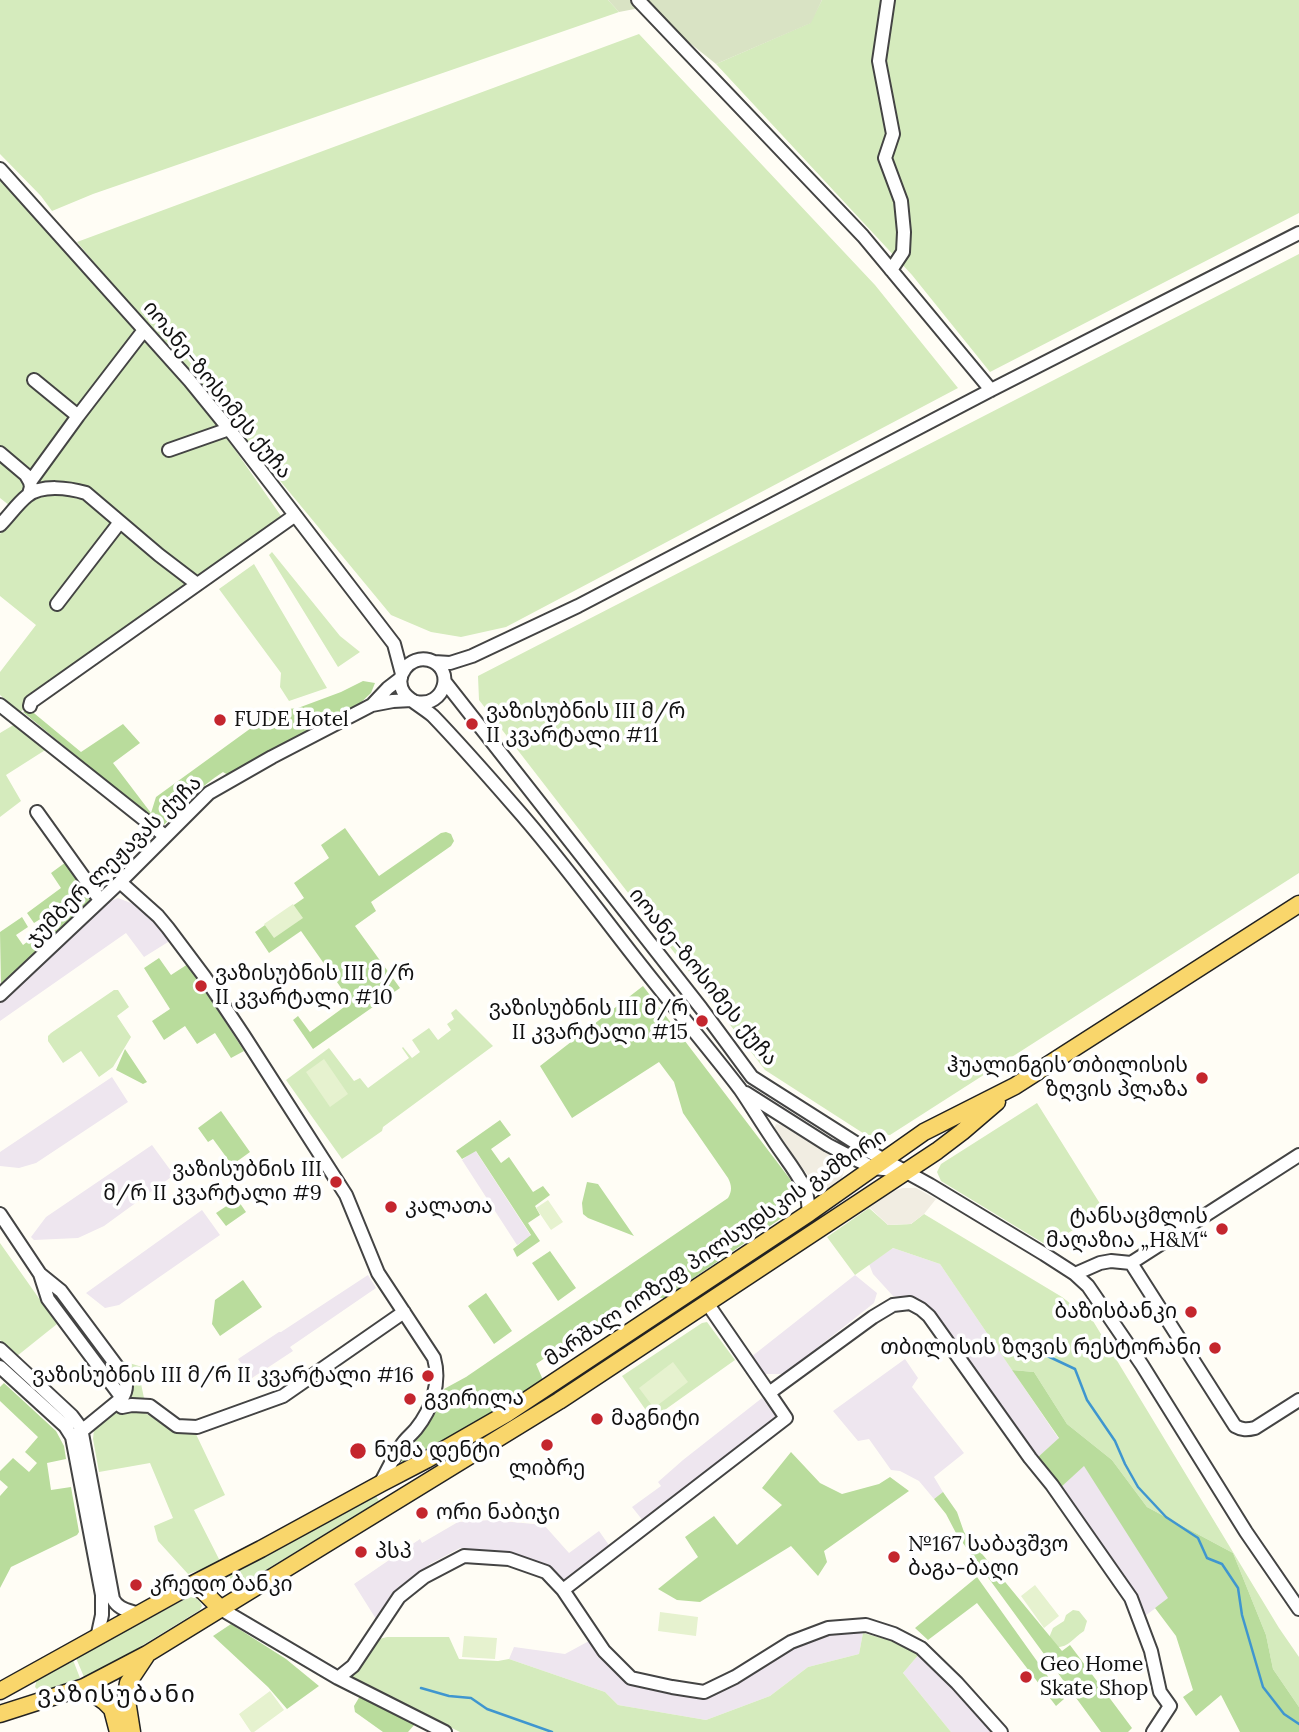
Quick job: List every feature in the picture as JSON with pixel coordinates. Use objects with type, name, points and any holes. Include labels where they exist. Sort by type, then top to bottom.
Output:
[{"type":"main road","name":"მარშალ იოზეფ პილსუდსკის გამზირი","points":[[0,1691],[191,1585],[436,1455],[506,1414],[809,1213],[924,1132],[1015,1086],[1299,904]]},
{"type":"main road","name":"მარშალ იოზეფ პილსუდსკის გამზირი","points":[[0,1714],[84,1687],[148,1654],[559,1401],[906,1171],[962,1132],[1015,1086]]},
{"type":"main road","points":[[697,1287],[707,1303]]},
{"type":"main road","points":[[380,1484],[391,1504]]},
{"type":"main road","points":[[191,1585],[203,1591],[221,1609]]},
{"type":"main road","name":"მარშალ იოზეფ პილსუდსკის გამზირი","points":[[132,1732],[125,1694],[128,1683],[148,1654]]},
{"type":"main road","points":[[42,1668],[30,1680],[30,1689],[43,1700]]},
{"type":"main road","points":[[84,1687],[112,1709],[118,1732]]},
{"type":"street","points":[[638,0],[863,236],[991,390]]},
{"type":"street","points":[[888,0],[879,61],[893,134],[885,158],[901,201],[904,232],[903,252],[891,270]]},
{"type":"street","name":"იოანე-ზოსიმეს ქუჩა","points":[[0,169],[229,429],[394,644],[401,676]]},
{"type":"street","points":[[472,656],[445,680],[438,696],[425,703],[414,701],[402,690],[401,676],[405,667],[415,660],[450,663],[472,656],[578,606],[1299,233]]},
{"type":"street","points":[[0,525],[144,330]]},
{"type":"street","points":[[34,380],[78,416]]},
{"type":"street","points":[[169,450],[229,429]]},
{"type":"street","points":[[0,453],[26,475],[29,488]]},
{"type":"street","points":[[29,488],[72,489],[86,494],[197,584]]},
{"type":"street","points":[[30,706],[31,702],[294,516]]},
{"type":"street","points":[[57,604],[120,522]]},
{"type":"street","name":"იოანე-ზოსიმეს ქუჩა","points":[[394,644],[430,661]]},
{"type":"street","points":[[430,661],[441,669],[445,680]]},
{"type":"street","name":"ჯუმბერ ლეჟავას ქუჩა","points":[[372,705],[401,676]]},
{"type":"street","name":"იოანე-ზოსიმეს ქუჩა","points":[[445,680],[752,1077],[880,1164]]},
{"type":"street","name":"იოანე-ზოსიმეს ქუჩა","points":[[414,701],[450,734],[520,813],[731,1078],[804,1186],[809,1213]]},
{"type":"street","name":"ჯუმბერ ლეჟავას ქუჩა","points":[[0,995],[120,882],[209,793],[372,705],[414,701]]},
{"type":"street","points":[[0,705],[165,836]]},
{"type":"street","points":[[37,812],[100,900]]},
{"type":"street","points":[[120,882],[169,928],[256,1054],[346,1195],[376,1267],[434,1358],[437,1379],[433,1399],[425,1417],[402,1443],[380,1484]]},
{"type":"street","points":[[731,1078],[741,1077],[745,1067]]},
{"type":"street","name":"იოანე-ზოსიმეს ქუჩა","points":[[739,1089],[828,1145],[906,1171]]},
{"type":"street","points":[[1075,1274],[1100,1263],[1132,1263],[1297,1162]]},
{"type":"street","points":[[906,1171],[1075,1274],[1088,1286],[1142,1365],[1246,1532],[1299,1609]]},
{"type":"street","points":[[0,1214],[40,1274],[48,1299],[122,1407],[150,1406],[177,1426],[197,1427],[283,1395],[404,1312]]},
{"type":"street","points":[[1132,1263],[1235,1426],[1248,1430],[1255,1428],[1299,1400]]},
{"type":"street","points":[[563,1590],[786,1418],[707,1303]]},
{"type":"street","points":[[769,1393],[892,1305],[910,1303],[929,1316],[1131,1598],[1152,1651],[1160,1692],[1170,1706],[1153,1732]]},
{"type":"street","points":[[0,1349],[4,1365],[72,1416],[113,1599],[116,1605],[138,1614]]},
{"type":"street","points":[[77,1434],[119,1400]]},
{"type":"street","points":[[77,1434],[102,1595],[102,1615],[97,1637]]},
{"type":"street","points":[[338,1678],[353,1666],[399,1597],[424,1577],[464,1556],[509,1559],[546,1572],[563,1590],[604,1651],[631,1678],[704,1692],[735,1677],[791,1642],[828,1628],[866,1625],[894,1634],[921,1648],[1001,1732]]},
{"type":"street","points":[[221,1609],[338,1678],[445,1732]]},
{"type":"shaded area","points":[[118,898],[141,907],[173,939],[144,957],[126,933],[0,1021],[0,1000],[111,901]]},
{"type":"shaded area","points":[[112,1077],[128,1102],[36,1163],[19,1168],[0,1166],[0,1152]]},
{"type":"shaded area","points":[[776,1124],[839,1159],[844,1171],[841,1181],[821,1193],[774,1129]]},
{"type":"shaded area","points":[[152,1145],[174,1175],[104,1226],[78,1238],[34,1240],[31,1237],[46,1217]]},
{"type":"shaded area","points":[[475,1150],[531,1236],[517,1245],[462,1160]]},
{"type":"shaded area","points":[[916,1188],[936,1199],[924,1214],[911,1224],[888,1225],[868,1206],[890,1192]]},
{"type":"shaded area","points":[[202,1210],[220,1235],[119,1305],[105,1308],[86,1293]]},
{"type":"shaded area","points":[[893,1248],[940,1264],[1059,1439],[1037,1458],[916,1299],[893,1296],[873,1274],[869,1264]]},
{"type":"shaded area","points":[[368,1275],[376,1288],[290,1347],[293,1351],[252,1378],[238,1359]]},
{"type":"shaded area","points":[[855,1275],[877,1293],[874,1303],[784,1374],[765,1374],[751,1357]]},
{"type":"shaded area","points":[[905,1359],[918,1378],[912,1387],[964,1453],[934,1477],[943,1492],[934,1499],[919,1481],[900,1471],[891,1470],[869,1439],[858,1441],[833,1411]]},
{"type":"shaded area","points":[[762,1398],[778,1418],[644,1522],[632,1507],[661,1486],[658,1482],[683,1460]]},
{"type":"shaded area","points":[[1084,1465],[1169,1598],[1145,1616],[1119,1573],[1060,1488]]},
{"type":"shaded area","points":[[491,1520],[544,1525],[569,1553],[599,1531],[611,1548],[567,1583],[554,1569],[510,1552],[460,1548],[430,1564],[402,1586],[376,1619],[354,1584],[420,1539],[422,1543],[458,1522]]},
{"type":"shaded area","points":[[838,1632],[863,1633],[859,1654],[808,1667],[770,1696],[706,1720],[618,1705],[605,1692],[509,1659],[514,1647],[565,1654],[589,1641],[614,1672],[629,1685],[701,1698],[723,1691],[793,1647]]},
{"type":"shaded area","points":[[920,1653],[995,1732],[951,1732],[903,1673]]},
{"type":"green space","points":[[0,0],[608,0],[619,12],[93,194],[52,211],[0,154]]},
{"type":"green space","points":[[608,0],[822,0],[811,23],[716,64],[645,7],[619,12]]},
{"type":"green space","points":[[822,0],[1299,0],[1299,213],[990,372],[912,275],[716,64],[810,23]]},
{"type":"green space","points":[[639,34],[875,285],[958,388],[506,627],[461,637],[431,632],[391,615],[172,350],[77,242]]},
{"type":"green space","points":[[0,173],[215,421],[288,526],[20,712],[0,695],[0,672],[36,625],[0,596],[0,534],[19,513],[0,498]]},
{"type":"green space","points":[[1299,254],[1299,873],[890,1135],[866,1135],[765,1070],[479,700],[478,676]]},
{"type":"green space","points":[[272,552],[340,636],[360,652],[338,667],[269,555]]},
{"type":"green space","points":[[254,564],[327,688],[289,701],[280,687],[281,673],[219,589]]},
{"type":"green space","points":[[363,681],[375,683],[371,693],[357,706],[228,775],[223,772],[162,827],[23,712],[29,709],[81,752],[123,724],[140,743],[113,763],[151,813],[156,797],[258,723],[262,723],[279,710],[298,708]]},
{"type":"green space","points":[[15,724],[50,747],[6,775],[21,801],[0,817],[0,733]]},
{"type":"green space","points":[[345,828],[379,876],[441,833],[451,834],[454,841],[451,846],[371,902],[376,911],[355,926],[400,988],[313,1049],[293,1020],[298,1016],[310,1032],[351,1002],[301,931],[269,953],[255,932],[304,898],[294,883],[329,858],[321,845]]},
{"type":"green space","points":[[66,862],[93,901],[48,942],[41,931],[50,924],[45,916],[34,923],[27,913],[61,888],[51,873]]},
{"type":"green space","points":[[293,904],[303,918],[274,938],[264,924]]},
{"type":"green space","points":[[22,917],[28,927],[16,935],[23,945],[35,936],[44,947],[1,986],[0,932]]},
{"type":"green space","points":[[159,958],[171,975],[188,964],[244,1051],[231,1058],[215,1033],[197,1044],[185,1026],[164,1040],[152,1021],[170,1009],[144,968]]},
{"type":"green space","points":[[643,986],[790,1179],[795,1196],[789,1213],[664,1298],[637,1296],[536,1364],[543,1380],[486,1419],[403,1463],[399,1459],[401,1454],[439,1408],[444,1389],[466,1377],[728,1198],[731,1188],[728,1178],[683,1113],[674,1082],[659,1062],[572,1118],[540,1066]]},
{"type":"green space","points":[[114,990],[118,990],[129,1007],[117,1016],[131,1037],[113,1067],[99,1077],[81,1051],[63,1063],[48,1041],[48,1036]]},
{"type":"green space","points":[[456,1009],[493,1046],[342,1159],[286,1080],[329,1048],[354,1081],[360,1078],[368,1088],[409,1058],[403,1047],[412,1058],[420,1052],[412,1040],[429,1028],[438,1040],[451,1030],[447,1024],[454,1019],[451,1013]]},
{"type":"green space","points":[[125,1049],[147,1082],[143,1084],[116,1070]]},
{"type":"green space","points":[[324,1059],[348,1094],[330,1107],[306,1072]]},
{"type":"green space","points":[[1037,1103],[1104,1210],[1048,1246],[941,1181],[937,1172],[941,1164]]},
{"type":"green space","points":[[221,1111],[250,1152],[232,1165],[213,1139],[208,1142],[198,1128]]},
{"type":"green space","points":[[500,1120],[511,1135],[491,1149],[501,1163],[509,1157],[533,1192],[543,1186],[550,1195],[535,1206],[540,1215],[528,1223],[540,1241],[517,1257],[513,1249],[531,1235],[476,1151],[462,1159],[456,1151]]},
{"type":"green space","points":[[587,1182],[598,1184],[634,1236],[583,1214],[582,1203]]},
{"type":"green space","points":[[237,1199],[246,1212],[226,1226],[216,1213]]},
{"type":"green space","points":[[548,1200],[563,1222],[551,1230],[536,1208]]},
{"type":"green space","points":[[869,1208],[888,1225],[911,1224],[924,1214],[1062,1297],[1093,1321],[1299,1657],[1299,1707],[1273,1669],[1266,1635],[1233,1553],[1147,1507],[1112,1460],[1067,1424],[1034,1372],[1012,1370],[940,1264],[893,1248],[855,1275],[827,1237]]},
{"type":"green space","points":[[0,1243],[57,1324],[17,1356],[0,1340]]},
{"type":"green space","points":[[550,1251],[576,1288],[558,1301],[532,1263]]},
{"type":"green space","points":[[243,1280],[262,1307],[220,1336],[212,1324],[215,1300]]},
{"type":"green space","points":[[486,1293],[512,1331],[494,1344],[468,1306]]},
{"type":"green space","points":[[688,1301],[690,1305],[545,1402],[542,1398]]},
{"type":"green space","points":[[707,1322],[735,1360],[652,1419],[622,1376]]},
{"type":"green space","points":[[119,1362],[142,1367],[140,1379],[144,1398],[130,1402],[131,1386]]},
{"type":"green space","points":[[673,1362],[688,1382],[654,1408],[639,1388]]},
{"type":"green space","points":[[1012,1370],[1034,1372],[1067,1424],[1112,1460],[1147,1507],[1233,1553],[1266,1635],[1273,1669],[1299,1707],[1299,1732],[1240,1732],[1221,1695],[1196,1716],[1183,1697],[1193,1690],[1176,1636],[1155,1608],[1168,1598],[1084,1466],[1060,1488],[1037,1458],[1059,1438]]},
{"type":"green space","points":[[4,1383],[56,1431],[64,1446],[66,1459],[47,1463],[51,1490],[71,1487],[79,1532],[11,1567],[0,1588],[0,1496],[8,1487],[0,1480],[0,1471],[13,1458],[29,1472],[37,1463],[25,1452],[38,1437],[0,1401],[0,1387]]},
{"type":"green space","points":[[139,1411],[170,1430],[194,1430],[225,1495],[194,1510],[221,1563],[188,1574],[158,1541],[154,1526],[173,1518],[150,1463],[99,1472],[93,1439],[94,1429],[115,1412]]},
{"type":"green space","points":[[791,1452],[820,1483],[842,1494],[879,1484],[890,1477],[909,1491],[824,1551],[827,1562],[818,1576],[791,1546],[700,1602],[677,1600],[658,1589],[698,1557],[685,1537],[714,1516],[737,1545],[782,1505],[762,1488]]},
{"type":"green space","points":[[943,1492],[957,1512],[964,1532],[1062,1651],[1070,1645],[1132,1728],[1128,1732],[1101,1732],[957,1535],[934,1499]]},
{"type":"green space","points":[[376,1496],[379,1501],[236,1588],[229,1576]]},
{"type":"green space","points":[[977,1577],[1064,1699],[1056,1706],[977,1603],[928,1640],[915,1628]]},
{"type":"green space","points":[[1035,1585],[1059,1616],[1044,1628],[1021,1596]]},
{"type":"green space","points":[[189,1597],[199,1601],[202,1606],[200,1610],[104,1669],[84,1677],[76,1658]]},
{"type":"green space","points":[[1073,1610],[1079,1611],[1087,1621],[1084,1631],[1066,1645],[1053,1647],[1048,1640],[1053,1628],[1064,1621],[1066,1615]]},
{"type":"green space","points":[[660,1612],[698,1617],[696,1636],[658,1631]]},
{"type":"green space","points":[[231,1624],[286,1659],[319,1686],[287,1709],[268,1687],[213,1636]]},
{"type":"green space","points":[[863,1633],[896,1642],[920,1653],[903,1673],[951,1732],[460,1732],[350,1678],[375,1640],[387,1637],[449,1637],[459,1659],[509,1659],[605,1692],[618,1705],[706,1720],[770,1696],[808,1667],[859,1654]]},
{"type":"green space","points":[[464,1636],[497,1638],[495,1659],[462,1657]]},
{"type":"green space","points":[[73,1660],[80,1678],[43,1692],[35,1687],[37,1679]]},
{"type":"green space","points":[[270,1691],[284,1710],[251,1732],[239,1714]]},
{"type":"green space","points":[[360,1696],[415,1724],[408,1732],[383,1732],[355,1712],[354,1706]]},
{"type":"waterway","points":[[1022,1344],[1075,1369],[1087,1400],[1115,1441],[1138,1487],[1166,1517],[1198,1538],[1207,1558],[1222,1564],[1238,1588],[1242,1615],[1263,1687],[1284,1714],[1299,1724]]},
{"type":"waterway","points":[[421,1688],[449,1696],[471,1698],[487,1709],[552,1732]]},
{"type":"place","name":"FUDE Hotel","points":[[220,720]]},
{"type":"place","name":"ვაზისუბნის III მ/რ II კვარტალი #11","points":[[472,724]]},
{"type":"place","name":"ვაზისუბნის III მ/რ II კვარტალი #10","points":[[201,986]]},
{"type":"place","name":"ვაზისუბნის III მ/რ II კვარტალი #15","points":[[702,1021]]},
{"type":"place","name":"ჰუალინგის თბილისის ზღვის პლაზა","points":[[1202,1078]]},
{"type":"place","name":"ვაზისუბნის III მ/რ II კვარტალი #9","points":[[336,1182]]},
{"type":"place","name":"კალათა","points":[[391,1207]]},
{"type":"place","name":"ტანსაცმლის მაღაზია „H&M“","points":[[1222,1229]]},
{"type":"place","name":"ბაზისბანკი","points":[[1191,1312]]},
{"type":"place","name":"თბილისის ზღვის რესტორანი","points":[[1215,1348]]},
{"type":"place","name":"ვაზისუბნის III მ/რ II კვარტალი #16","points":[[428,1376]]},
{"type":"place","name":"გვირილა","points":[[410,1399]]},
{"type":"place","name":"მაგნიტი","points":[[597,1419]]},
{"type":"place","name":"ლიბრე","points":[[547,1445]]},
{"type":"place","name":"ნუმა დენტი","points":[[358,1451]]},
{"type":"place","name":"ორი ნაბიჯი","points":[[422,1513]]},
{"type":"place","name":"პსპ","points":[[361,1552]]},
{"type":"place","name":"№167 საბავშვო ბაგა-ბაღი","points":[[894,1557]]},
{"type":"place","name":"კრედო ბანკი","points":[[136,1585]]},
{"type":"place","name":"Geo Home Skate Shop","points":[[1026,1677]]},
{"type":"district","name":"ვაზისუბანი","points":[[117,1695]]}]
